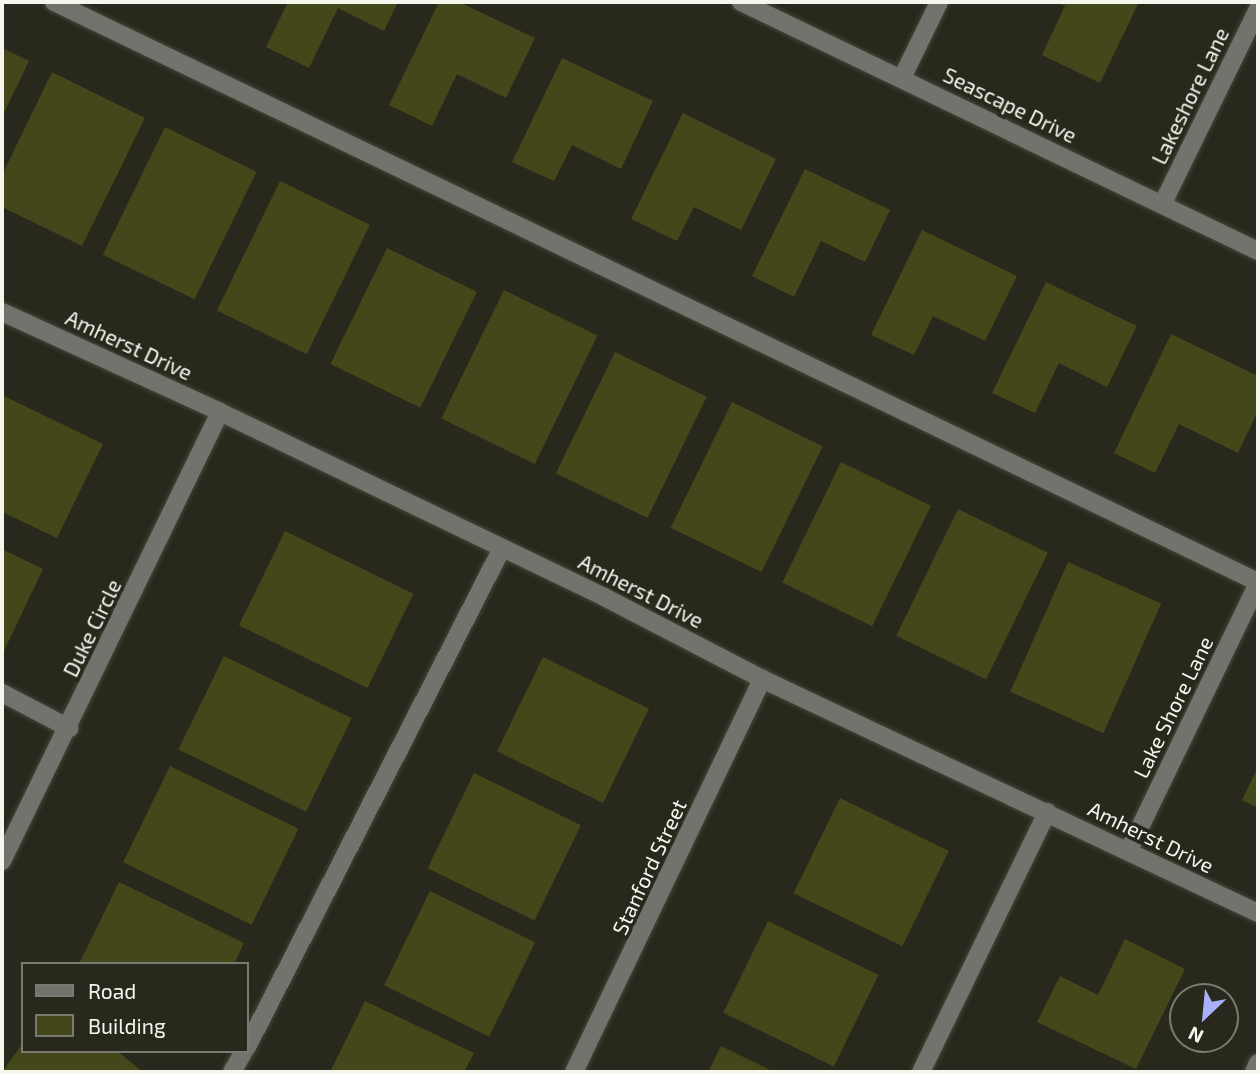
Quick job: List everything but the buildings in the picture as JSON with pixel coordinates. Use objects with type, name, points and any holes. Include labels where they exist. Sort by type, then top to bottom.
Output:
[{"type":"street","points":[[54,2],[1258,582]]},
{"type":"street","name":"Seascape Drive","points":[[741,2],[1258,251]]},
{"type":"street","points":[[902,78],[939,2]]},
{"type":"street","name":"Lakeshore Lane","points":[[1163,203],[1258,9]]},
{"type":"street","name":"Amherst Drive","points":[[2,312],[220,412],[502,548],[762,679],[1258,913]]},
{"type":"street","name":"Duke Circle","points":[[2,861],[69,728],[220,412]]},
{"type":"street","points":[[248,1045],[502,548]]},
{"type":"street","name":"Lake Shore Lane","points":[[1129,850],[1258,582]]},
{"type":"street","name":"Stanford Street","points":[[575,1072],[762,679]]},
{"type":"street","points":[[2,693],[69,728]]},
{"type":"street","points":[[921,1072],[1047,812]]},
{"type":"street","points":[[232,1072],[244,1053]]},
{"type":"street","points":[[1254,1072],[1258,1063]]}]
